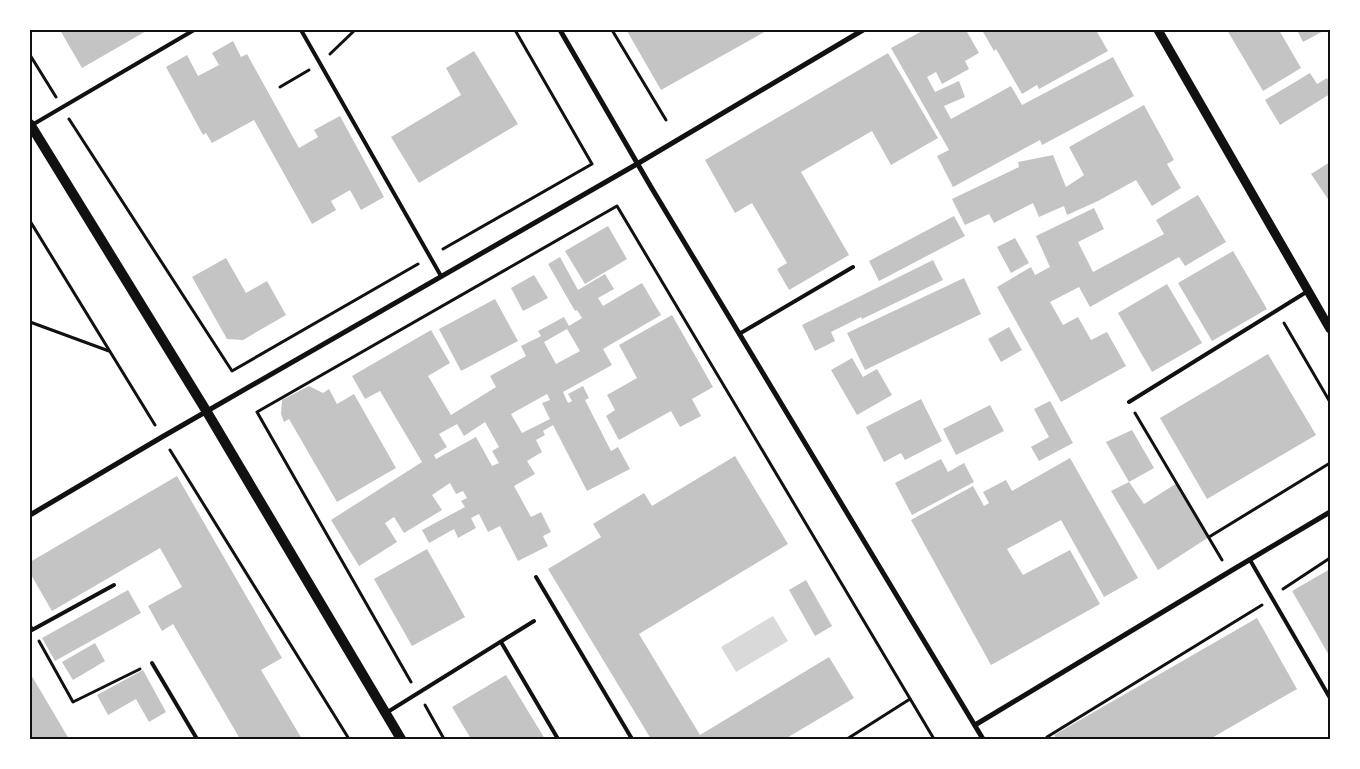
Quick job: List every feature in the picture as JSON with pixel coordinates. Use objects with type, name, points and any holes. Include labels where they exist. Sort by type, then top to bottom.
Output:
[{"type":"main road","points":[[30,125],[207,412],[401,739]]},
{"type":"street","points":[[560,30],[637,164],[983,739]]},
{"type":"street","points":[[30,515],[637,164],[863,30]]},
{"type":"street","points":[[1158,30],[1330,329]]},
{"type":"street","points":[[975,725],[1330,512]]},
{"type":"lane","points":[[30,125],[194,30]]},
{"type":"lane","points":[[301,30],[441,276]]},
{"type":"lane","points":[[739,334],[853,267]]},
{"type":"lane","points":[[1129,402],[1308,291]]},
{"type":"lane","points":[[1250,560],[1330,698]]},
{"type":"lane","points":[[536,577],[632,739]]},
{"type":"lane","points":[[31,628],[114,585]]},
{"type":"lane","points":[[386,713],[534,621]]},
{"type":"lane","points":[[501,642],[558,739]]},
{"type":"lane","points":[[152,663],[197,739]]},
{"type":"path","points":[[30,55],[232,371],[592,164],[515,30]]},
{"type":"path","points":[[612,30],[666,120]]},
{"type":"path","points":[[444,739],[257,412],[617,206],[934,739]]},
{"type":"path","points":[[30,221],[349,739]]},
{"type":"path","points":[[1277,311],[1330,402]]},
{"type":"path","points":[[30,322],[109,351]]},
{"type":"path","points":[[1129,402],[1229,572]]},
{"type":"path","points":[[1209,537],[1330,463]]},
{"type":"path","points":[[1048,739],[1047,737],[1260,607],[1290,583],[1330,558]]},
{"type":"path","points":[[31,628],[73,702],[152,663]]},
{"type":"path","points":[[847,739],[910,699]]},
{"type":"shaded area","points":[[773,616],[788,641],[736,672],[721,647]]},
{"type":"building","points":[[60,30],[148,30],[82,68]]},
{"type":"building","points":[[768,30],[661,90],[627,31]]},
{"type":"building","points":[[924,30],[966,30],[979,53],[965,61],[969,69],[942,84],[936,72],[927,77],[935,92],[959,81],[965,97],[944,106],[951,119],[1011,86],[1022,105],[1113,57],[1134,96],[1042,145],[1040,140],[953,187],[937,156],[949,150],[891,48]]},
{"type":"building","points":[[982,30],[1096,30],[1108,51],[1039,89],[1037,85],[1022,94],[996,49],[994,51]]},
{"type":"building","points":[[1227,30],[1279,30],[1301,68],[1263,91]]},
{"type":"building","points":[[1297,30],[1325,30],[1303,42]]},
{"type":"building","points":[[233,41],[241,57],[247,54],[299,148],[318,137],[314,130],[340,116],[384,197],[361,210],[350,190],[331,201],[336,210],[312,224],[254,120],[212,143],[206,133],[203,135],[166,67],[187,55],[198,76],[219,65],[212,53]]},
{"type":"building","points":[[474,51],[518,124],[419,183],[391,137],[461,95],[446,68]]},
{"type":"building","points":[[888,53],[938,138],[891,165],[872,131],[801,172],[849,255],[789,290],[777,269],[787,263],[752,203],[735,213],[705,160]]},
{"type":"building","points":[[1310,73],[1317,84],[1327,78],[1330,83],[1330,94],[1280,125],[1265,100]]},
{"type":"building","points":[[1144,105],[1174,160],[1167,164],[1181,188],[1152,206],[1136,180],[1098,201],[1067,215],[1064,206],[1039,217],[1033,203],[994,223],[989,214],[965,225],[952,199],[1019,167],[1018,162],[1053,155],[1066,187],[1084,175],[1069,147]]},
{"type":"building","points":[[1330,162],[1330,202],[1311,174]]},
{"type":"building","points":[[1198,195],[1226,242],[1185,266],[1179,257],[1090,307],[1079,287],[1050,302],[1063,325],[1078,317],[1091,340],[1107,332],[1126,366],[1061,402],[997,287],[1031,267],[1035,275],[1050,267],[1036,236],[1094,208],[1104,229],[1078,242],[1093,272],[1164,234],[1156,220]]},
{"type":"building","points":[[954,216],[965,236],[879,281],[869,261]]},
{"type":"building","points":[[608,226],[627,259],[585,284],[565,251]]},
{"type":"building","points":[[1015,238],[1029,263],[1011,273],[997,247]]},
{"type":"building","points":[[1233,251],[1267,309],[1212,341],[1178,283]]},
{"type":"building","points":[[560,257],[578,290],[605,274],[614,289],[598,298],[603,306],[642,283],[661,315],[603,349],[612,365],[563,392],[568,403],[572,401],[568,394],[583,386],[589,398],[585,400],[611,451],[618,447],[630,469],[587,491],[553,425],[543,431],[545,435],[536,440],[542,452],[527,461],[535,474],[514,486],[531,517],[541,512],[551,532],[543,536],[548,546],[518,561],[500,526],[488,532],[479,514],[471,518],[476,528],[458,538],[454,529],[429,543],[422,530],[465,507],[461,501],[467,498],[463,491],[456,494],[450,483],[432,495],[442,510],[404,533],[394,517],[385,523],[397,542],[359,566],[331,520],[422,462],[380,391],[365,399],[352,376],[431,330],[450,363],[428,376],[451,415],[496,387],[490,376],[526,356],[521,346],[541,336],[538,331],[564,317],[569,326],[582,318],[577,310],[575,311],[548,264]],"holes":[[[567,329],[580,351],[556,364],[544,342]],[[547,394],[550,400],[542,403],[550,419],[522,433],[511,414]],[[485,422],[499,447],[492,451],[499,463],[492,466],[476,437],[436,459],[434,455],[447,447],[439,434],[457,424],[464,436]]]},
{"type":"building","points":[[226,258],[246,293],[267,281],[286,315],[243,340],[227,339],[192,277]]},
{"type":"building","points":[[933,260],[943,280],[831,332],[835,341],[815,351],[802,325]]},
{"type":"building","points":[[534,275],[548,298],[523,311],[511,288]]},
{"type":"building","points":[[964,278],[981,314],[865,370],[847,333]]},
{"type":"building","points":[[1167,284],[1202,343],[1152,372],[1118,313]]},
{"type":"building","points":[[495,299],[518,341],[461,371],[439,329]]},
{"type":"building","points":[[672,315],[713,387],[692,399],[701,416],[680,427],[671,411],[619,440],[606,416],[615,410],[607,395],[637,378],[619,345]]},
{"type":"building","points":[[1009,327],[1022,350],[1001,362],[988,339]]},
{"type":"building","points":[[1268,354],[1316,435],[1207,499],[1160,418]]},
{"type":"building","points":[[852,358],[863,377],[877,369],[892,395],[857,415],[831,370]]},
{"type":"building","points":[[309,386],[323,393],[329,389],[337,404],[354,394],[396,468],[337,502],[289,419],[284,422],[281,414],[282,400]]},
{"type":"building","points":[[921,399],[942,441],[905,460],[901,453],[884,462],[866,427]]},
{"type":"building","points":[[1050,401],[1073,443],[1039,461],[1031,447],[1049,437],[1034,409]]},
{"type":"building","points":[[990,405],[1004,431],[956,455],[943,429]]},
{"type":"building","points":[[1132,430],[1154,468],[1129,482],[1106,442]]},
{"type":"building","points":[[735,456],[788,544],[639,634],[700,735],[829,657],[854,698],[785,739],[651,739],[548,569],[601,537],[593,524],[644,493],[652,506]]},
{"type":"building","points":[[1070,458],[1138,578],[1104,597],[1061,520],[1007,549],[1023,575],[1070,550],[1100,604],[991,665],[911,520],[973,486],[984,506],[989,503],[983,492],[1006,480],[1012,491]]},
{"type":"building","points":[[941,459],[948,472],[964,463],[974,482],[912,515],[895,483]]},
{"type":"building","points":[[177,476],[282,658],[261,670],[302,739],[240,739],[173,624],[162,631],[148,606],[182,587],[160,548],[52,611],[30,573],[30,562]]},
{"type":"building","points":[[1129,482],[1144,504],[1177,483],[1209,537],[1158,570],[1111,491]]},
{"type":"building","points":[[427,549],[465,617],[412,646],[374,579]]},
{"type":"building","points":[[1330,569],[1330,657],[1292,591]]},
{"type":"building","points":[[806,580],[832,626],[815,636],[789,590]]},
{"type":"building","points":[[128,590],[141,613],[55,661],[42,638]]},
{"type":"building","points":[[1257,618],[1297,689],[1210,739],[1057,739],[1054,735]]},
{"type":"building","points":[[95,643],[105,661],[73,680],[62,662]]},
{"type":"building","points":[[143,670],[166,712],[149,722],[136,699],[108,715],[97,695]]},
{"type":"building","points":[[30,673],[69,739],[30,739]]},
{"type":"building","points":[[506,675],[545,739],[471,739],[452,707]]}]
